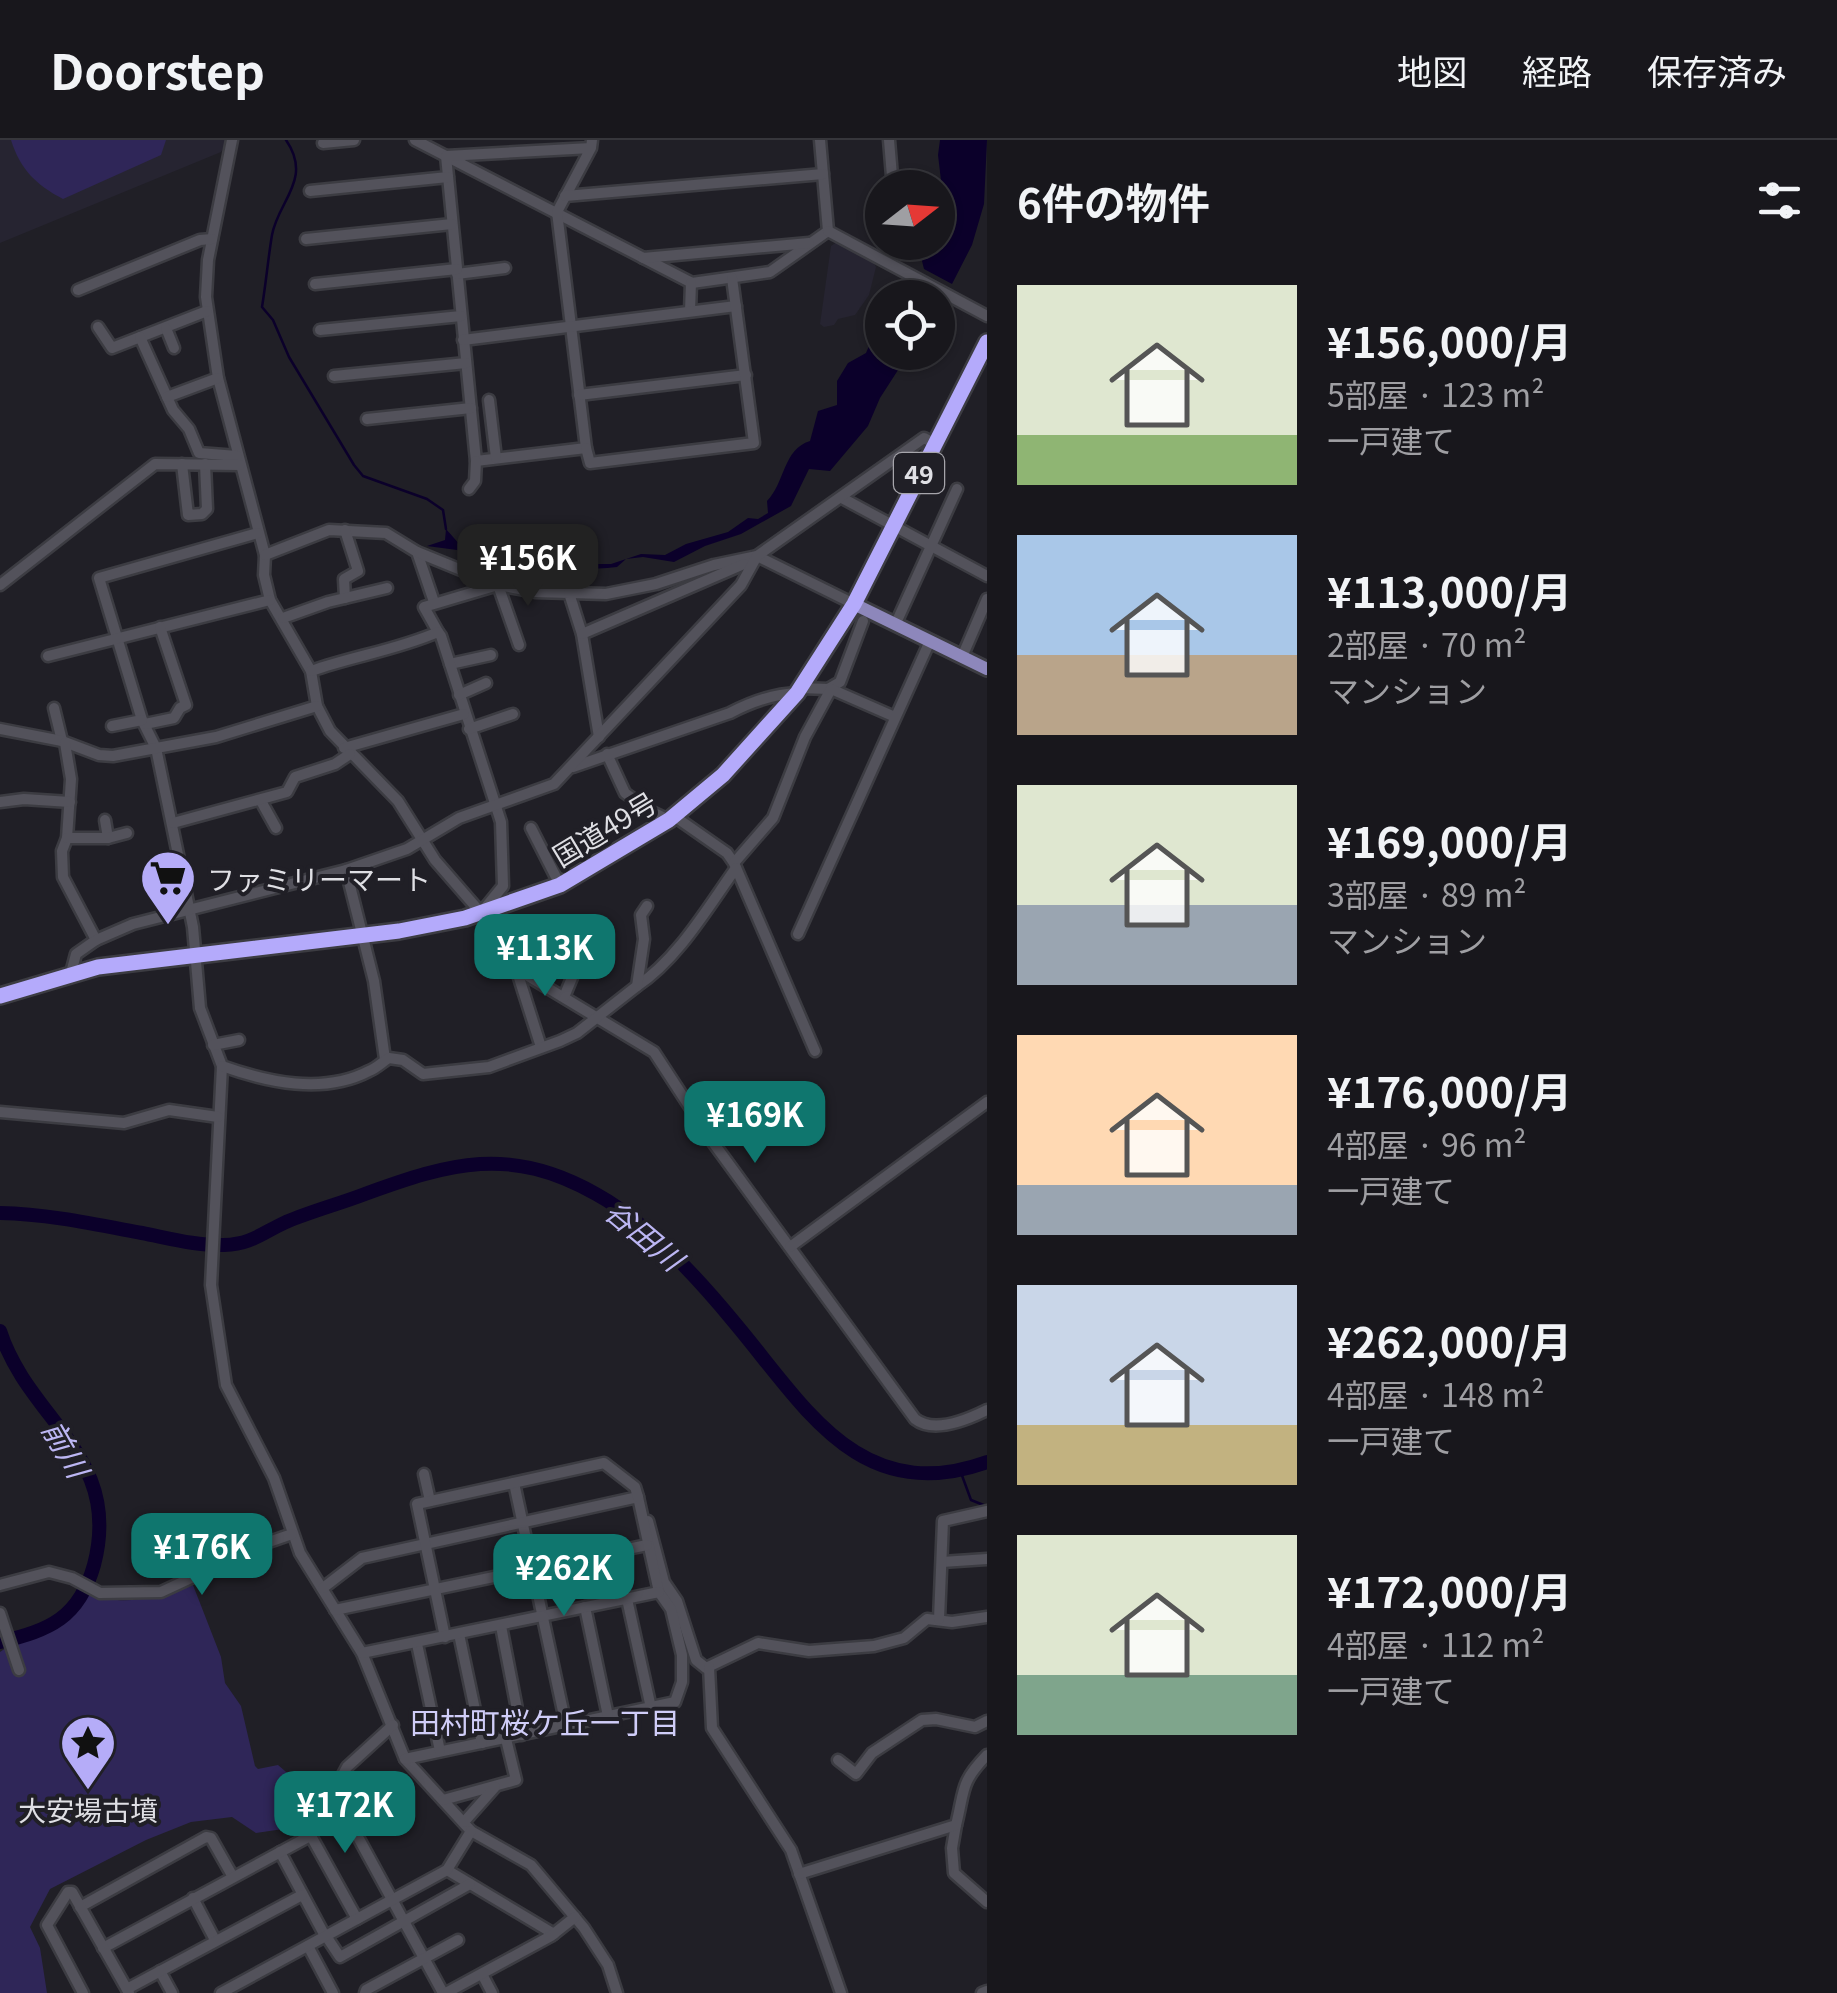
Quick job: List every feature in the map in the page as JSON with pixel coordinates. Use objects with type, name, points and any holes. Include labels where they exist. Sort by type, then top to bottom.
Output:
[{"type":"highway","name":"国道49号","points":[[0,996],[98,967],[434,925],[481,913],[560,885],[672,818],[722,775],[799,690],[854,604],[987,342]]},
{"type":"main road","points":[[854,604],[987,670]]},
{"type":"street","points":[[232,140],[206,280],[207,312],[218,378],[264,555],[270,600],[312,671],[321,718],[347,751],[398,800],[422,842],[501,936],[518,966],[654,1052],[712,1141],[915,1419],[930,1426],[987,1410]]},
{"type":"street","points":[[323,143],[354,140]]},
{"type":"street","points":[[414,140],[691,283],[770,272],[828,231]]},
{"type":"street","points":[[820,140],[828,231]]},
{"type":"street","points":[[889,140],[892,170]]},
{"type":"street","points":[[446,156],[592,144]]},
{"type":"street","points":[[592,144],[558,212],[569,326],[590,463],[754,442],[732,278]]},
{"type":"street","points":[[446,156],[476,460],[475,481],[470,489]]},
{"type":"street","points":[[564,196],[823,174]]},
{"type":"street","points":[[310,191],[448,177]]},
{"type":"street","points":[[306,239],[452,224]]},
{"type":"street","points":[[828,231],[987,316]]},
{"type":"street","points":[[78,290],[200,240],[212,239]]},
{"type":"street","points":[[642,258],[810,244]]},
{"type":"street","points":[[315,284],[505,268]]},
{"type":"street","points":[[690,312],[691,283]]},
{"type":"street","points":[[463,340],[736,306]]},
{"type":"street","points":[[98,327],[112,348],[207,312]]},
{"type":"street","points":[[320,330],[461,316]]},
{"type":"street","points":[[166,328],[174,348]]},
{"type":"street","points":[[140,337],[167,398],[189,429],[198,453],[239,460]]},
{"type":"street","points":[[334,376],[466,363]]},
{"type":"street","points":[[580,396],[746,375]]},
{"type":"street","points":[[167,398],[218,378]]},
{"type":"street","points":[[489,400],[496,458]]},
{"type":"street","points":[[367,419],[471,408]]},
{"type":"street","points":[[582,634],[660,603],[758,556],[924,438],[934,443]]},
{"type":"street","points":[[476,460],[586,448]]},
{"type":"street","points":[[0,585],[155,464],[239,460]]},
{"type":"street","points":[[182,464],[188,515],[202,514],[207,509],[205,464]]},
{"type":"street","points":[[896,623],[957,489]]},
{"type":"street","points":[[842,498],[987,576]]},
{"type":"street","points":[[264,555],[328,530],[386,532],[417,552],[498,585],[536,592],[606,594],[758,556],[854,604]]},
{"type":"street","points":[[345,598],[344,578],[358,570],[346,530]]},
{"type":"street","points":[[258,532],[99,578],[144,722],[156,748],[189,908],[200,1008],[222,1066],[213,1211],[212,1309],[226,1385],[274,1478],[303,1558],[362,1653],[405,1759],[468,1826],[531,1865],[575,1917],[608,1965],[617,1993]]},
{"type":"street","points":[[417,552],[434,602]]},
{"type":"street","points":[[71,973],[76,954],[96,940],[133,924],[346,870],[422,842],[458,818],[554,784],[741,585],[758,556]]},
{"type":"street","points":[[481,913],[486,903],[500,892],[504,878],[503,836],[450,664],[424,607],[498,585]]},
{"type":"street","points":[[498,585],[519,645]]},
{"type":"street","points":[[283,618],[387,588]]},
{"type":"street","points":[[569,593],[582,634],[599,737]]},
{"type":"street","points":[[962,657],[987,599]]},
{"type":"street","points":[[48,656],[270,600]]},
{"type":"street","points":[[222,1066],[266,1082],[322,1083],[368,1072],[385,1060],[400,1058],[424,1074],[435,1074],[489,1067],[577,1033],[650,977],[773,818],[805,737],[831,689],[842,677],[863,622]]},
{"type":"street","points":[[112,726],[174,718],[186,706],[160,627]]},
{"type":"street","points":[[312,671],[407,645],[438,632]]},
{"type":"street","points":[[798,934],[930,641]]},
{"type":"street","points":[[450,664],[491,654]]},
{"type":"street","points":[[459,695],[486,684]]},
{"type":"street","points":[[572,768],[751,703],[799,690],[831,689],[895,717]]},
{"type":"street","points":[[0,728],[105,756],[216,737],[318,706]]},
{"type":"street","points":[[54,708],[64,742],[70,802],[62,851],[65,883],[96,940]]},
{"type":"street","points":[[173,823],[290,791],[295,776],[335,764],[347,751],[464,714]]},
{"type":"street","points":[[469,728],[513,714]]},
{"type":"street","points":[[607,754],[625,793],[650,811],[696,831],[727,853],[814,1050]]},
{"type":"street","points":[[261,801],[276,828]]},
{"type":"street","points":[[0,802],[70,802]]},
{"type":"street","points":[[105,820],[108,838]]},
{"type":"street","points":[[531,828],[560,885]]},
{"type":"street","points":[[689,846],[696,831]]},
{"type":"street","points":[[67,838],[108,838],[127,832]]},
{"type":"street","points":[[346,870],[378,1001],[385,1060]]},
{"type":"street","points":[[637,986],[644,939],[641,915],[647,906]]},
{"type":"street","points":[[501,936],[516,928]]},
{"type":"street","points":[[535,954],[515,972],[541,1047]]},
{"type":"street","points":[[518,966],[553,962]]},
{"type":"street","points":[[564,997],[576,968]]},
{"type":"street","points":[[213,1045],[240,1040]]},
{"type":"street","points":[[790,1248],[987,1102]]},
{"type":"street","points":[[0,1112],[124,1123],[169,1110],[218,1117]]},
{"type":"street","points":[[405,1759],[675,1702],[682,1682],[682,1655],[670,1609],[659,1592],[636,1487],[604,1463],[417,1504],[445,1637]]},
{"type":"street","points":[[424,1474],[430,1501]]},
{"type":"street","points":[[514,1483],[566,1725]]},
{"type":"street","points":[[323,1588],[362,1558],[639,1502]]},
{"type":"street","points":[[639,1502],[649,1523],[664,1582],[677,1601],[696,1660],[702,1667],[709,1668],[758,1643],[826,1651],[874,1646],[904,1638],[922,1620],[952,1622],[987,1617]]},
{"type":"street","points":[[939,1619],[943,1521],[987,1511]]},
{"type":"street","points":[[0,1585],[49,1572],[100,1592],[142,1594],[168,1590],[292,1534]]},
{"type":"street","points":[[335,1610],[647,1545]]},
{"type":"street","points":[[942,1562],[987,1559]]},
{"type":"street","points":[[362,1653],[659,1592]]},
{"type":"street","points":[[626,1598],[651,1708]]},
{"type":"street","points":[[585,1607],[608,1716]]},
{"type":"street","points":[[0,1613],[19,1670]]},
{"type":"street","points":[[501,1626],[522,1735]]},
{"type":"street","points":[[459,1634],[482,1743]]},
{"type":"street","points":[[417,1644],[440,1751]]},
{"type":"street","points":[[709,1668],[709,1711],[714,1732],[790,1850],[841,1993]]},
{"type":"street","points":[[838,1760],[856,1774],[872,1754],[922,1720],[975,1727],[987,1721]]},
{"type":"street","points":[[103,1948],[310,1836],[347,1767],[393,1725]]},
{"type":"street","points":[[443,1800],[516,1780],[506,1738]]},
{"type":"street","points":[[987,1754],[962,1788],[952,1848],[954,1873],[987,1902]]},
{"type":"street","points":[[221,1993],[448,1870],[468,1826],[495,1787]]},
{"type":"street","points":[[334,1793],[444,1993],[554,1934],[575,1917]]},
{"type":"street","points":[[799,1874],[956,1824]]},
{"type":"street","points":[[80,1906],[206,1836],[211,1838],[233,1877]]},
{"type":"street","points":[[310,1836],[357,1919]]},
{"type":"street","points":[[280,1852],[340,1957],[470,1884]]},
{"type":"street","points":[[448,1870],[554,1934]]},
{"type":"street","points":[[83,1993],[47,1925],[68,1892],[72,1892],[128,1991],[302,1895]]},
{"type":"street","points":[[193,1898],[215,1940]]},
{"type":"street","points":[[365,1993],[458,1940]]},
{"type":"street","points":[[308,1946],[333,1993]]},
{"type":"street","points":[[160,1971],[172,1993]]},
{"type":"street","points":[[482,1974],[492,1993]]},
{"type":"shaded area","points":[[0,140],[228,140],[221,152],[0,243]]},
{"type":"shaded area","points":[[11,140],[166,140],[161,155],[63,199],[30,175]]},
{"type":"shaded area","points":[[940,140],[987,140],[984,204],[972,245],[954,280],[945,280],[924,269],[922,261],[955,260],[955,170],[940,170]]},
{"type":"shaded area","points":[[837,242],[876,267],[873,280],[865,280],[865,301],[855,315],[824,327],[820,324],[831,246]]},
{"type":"shaded area","points":[[865,354],[865,370],[898,370],[868,426],[830,471],[809,469],[791,506],[741,534],[674,562],[643,557],[626,559],[641,554],[665,555],[768,513],[767,501],[794,451],[810,441],[818,411],[837,405],[837,381],[848,363]]},
{"type":"shaded area","points":[[446,529],[461,546],[478,552],[541,560],[576,555],[596,564],[626,559],[617,567],[590,569],[568,560],[535,568],[503,562],[490,568],[457,550],[427,546],[445,540]]},
{"type":"shaded area","points":[[193,1585],[221,1657],[225,1683],[241,1706],[255,1766],[258,1769],[278,1765],[299,1787],[301,1800],[290,1828],[256,1833],[232,1817],[191,1822],[146,1840],[50,1889],[30,1927],[40,1948],[47,1993],[0,1993],[0,1652],[87,1593],[129,1600]]},
{"type":"waterway","points":[[286,140],[293,154],[295,178],[275,223],[262,307],[363,476],[427,499],[443,510],[446,529]]},
{"type":"waterway","name":"谷田川","points":[[0,1213],[53,1217],[193,1243],[224,1245],[250,1240],[296,1218],[453,1167],[508,1164],[536,1169],[596,1194],[634,1219],[704,1287],[811,1415],[869,1460],[903,1471],[942,1473],[987,1462]]},
{"type":"waterway","name":"前川","points":[[0,1331],[31,1390],[85,1466],[96,1495],[99,1527],[88,1583],[71,1609],[48,1626],[0,1642]]},
{"type":"waterway","points":[[960,1470],[971,1500],[986,1506]]},
{"type":"place","name":"ファミリーマート","points":[[168,927]]},
{"type":"place","name":"大安場古墳","points":[[88,1792]]},
{"type":"district","name":"田村町桜ケ丘一丁目","points":[[545,1721]]}]
